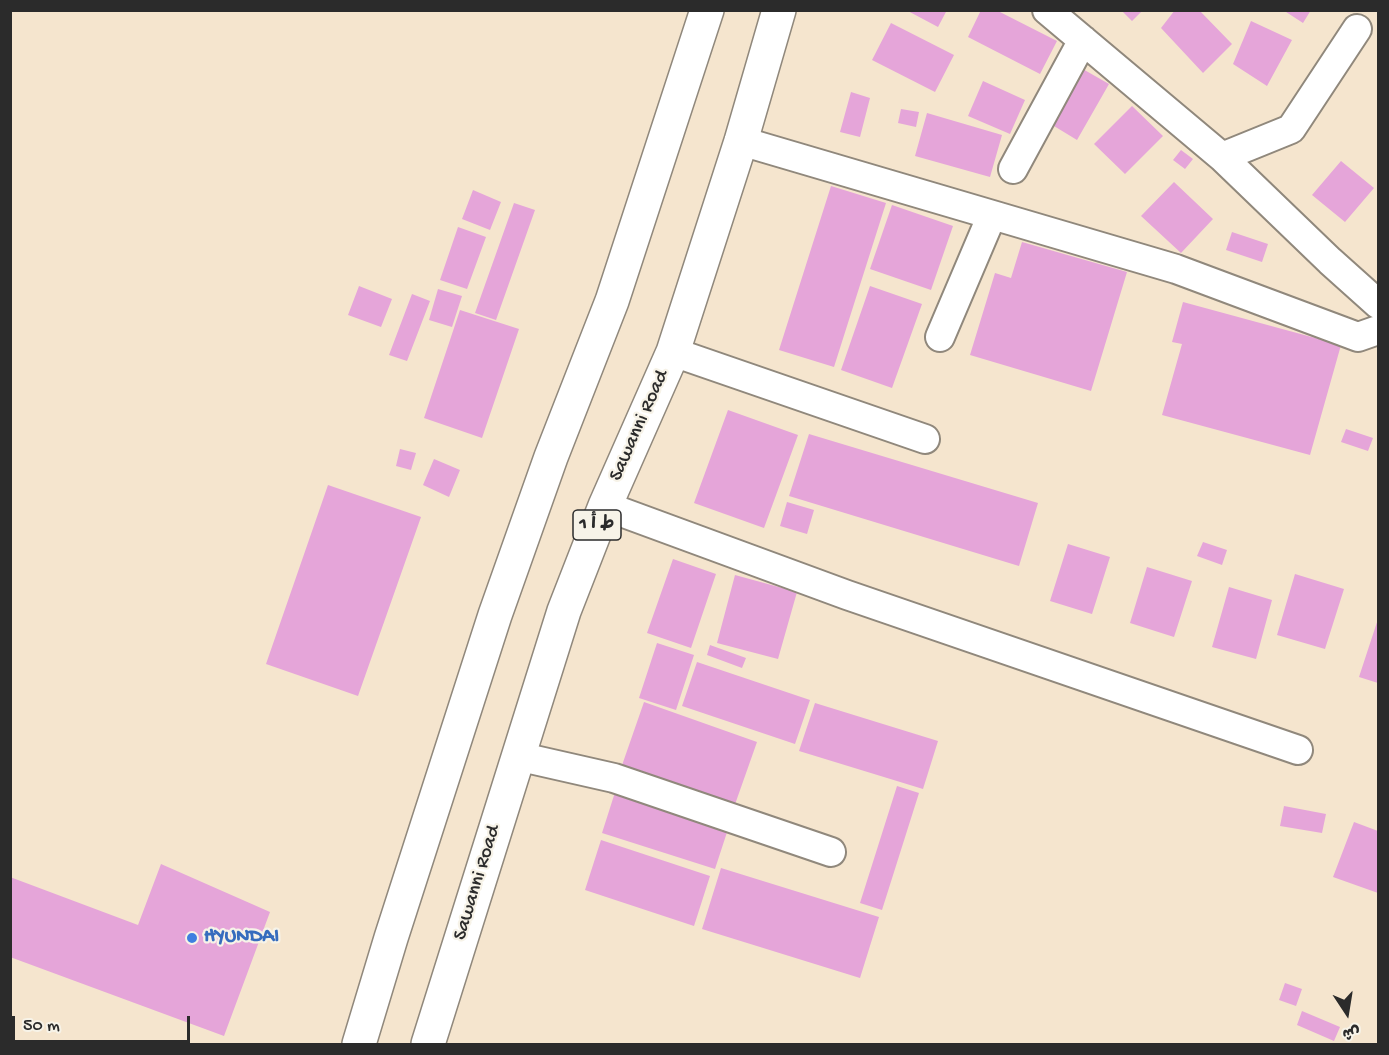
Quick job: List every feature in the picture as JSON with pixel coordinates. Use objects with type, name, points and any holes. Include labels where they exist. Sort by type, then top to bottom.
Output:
[{"type":"highway","points":[[360,1044],[391,938],[495,615],[551,457],[612,301],[707,10]]},
{"type":"highway","name":"Sawanni Road","points":[[428,1044],[564,611],[605,506],[672,352],[741,141],[779,10]]},
{"type":"street","points":[[1048,11],[1222,157],[1378,304]]},
{"type":"street","points":[[1222,157],[1291,129],[1357,29]]},
{"type":"street","points":[[1013,169],[1083,40]]},
{"type":"street","points":[[741,141],[1176,269],[1358,337],[1378,330]]},
{"type":"street","points":[[940,337],[992,215]]},
{"type":"street","points":[[672,352],[925,439]]},
{"type":"street","points":[[605,506],[847,595],[1298,750]]},
{"type":"street","points":[[517,756],[614,778],[831,852]]},
{"type":"building","points":[[906,10],[947,10],[938,27]]},
{"type":"building","points":[[981,10],[996,10],[1057,41],[1040,74],[968,37]]},
{"type":"building","points":[[1121,10],[1143,10],[1132,21]]},
{"type":"building","points":[[1175,10],[1199,10],[1232,44],[1203,73],[1161,28]]},
{"type":"building","points":[[1283,10],[1311,10],[1303,23]]},
{"type":"building","points":[[1251,21],[1292,40],[1267,86],[1233,64]]},
{"type":"building","points":[[891,23],[954,55],[935,92],[872,60]]},
{"type":"building","points":[[1081,68],[1109,84],[1077,140],[1049,123]]},
{"type":"building","points":[[983,81],[1025,100],[1010,134],[968,116]]},
{"type":"building","points":[[851,92],[870,98],[860,137],[840,132]]},
{"type":"building","points":[[1132,106],[1163,136],[1125,174],[1094,144]]},
{"type":"building","points":[[901,109],[919,112],[916,127],[898,123]]},
{"type":"building","points":[[927,113],[1002,135],[990,177],[915,156]]},
{"type":"building","points":[[1181,150],[1193,159],[1185,169],[1173,160]]},
{"type":"building","points":[[1341,161],[1374,188],[1345,222],[1312,195]]},
{"type":"building","points":[[1174,182],[1213,219],[1181,253],[1141,216]]},
{"type":"building","points":[[831,186],[886,203],[834,367],[779,350]]},
{"type":"building","points":[[473,190],[501,202],[490,230],[462,219]]},
{"type":"building","points":[[514,203],[535,210],[496,320],[475,313]]},
{"type":"building","points":[[892,205],[953,226],[931,290],[870,269]]},
{"type":"building","points":[[458,227],[486,237],[467,289],[440,280]]},
{"type":"building","points":[[1232,232],[1268,244],[1262,262],[1226,250]]},
{"type":"building","points":[[1022,242],[1127,272],[1091,391],[970,355],[995,273],[1011,278]]},
{"type":"building","points":[[359,286],[392,299],[381,327],[348,315]]},
{"type":"building","points":[[870,286],[922,304],[892,388],[841,370]]},
{"type":"building","points":[[438,289],[462,296],[452,327],[429,320]]},
{"type":"building","points":[[412,294],[430,301],[407,361],[389,355]]},
{"type":"building","points":[[1183,302],[1341,345],[1310,455],[1162,415],[1182,344],[1172,342]]},
{"type":"building","points":[[460,310],[519,329],[482,438],[424,418]]},
{"type":"building","points":[[728,410],[798,435],[764,528],[694,503]]},
{"type":"building","points":[[1346,429],[1373,438],[1368,451],[1341,442]]},
{"type":"building","points":[[809,434],[1038,503],[1019,566],[789,496]]},
{"type":"building","points":[[400,449],[416,453],[411,470],[396,466]]},
{"type":"building","points":[[434,459],[460,470],[449,497],[423,485]]},
{"type":"building","points":[[328,485],[421,517],[358,696],[266,664]]},
{"type":"building","points":[[787,502],[814,510],[807,534],[780,526]]},
{"type":"building","points":[[1203,542],[1227,550],[1222,565],[1197,556]]},
{"type":"building","points":[[1068,544],[1110,557],[1092,614],[1050,601]]},
{"type":"building","points":[[673,559],[716,574],[691,648],[647,633]]},
{"type":"building","points":[[1147,567],[1192,581],[1174,637],[1130,623]]},
{"type":"building","points":[[1295,574],[1344,589],[1325,649],[1277,635]]},
{"type":"building","points":[[735,575],[797,592],[778,659],[717,643]]},
{"type":"building","points":[[1229,587],[1272,600],[1256,659],[1212,647]]},
{"type":"building","points":[[1378,619],[1378,683],[1359,677]]},
{"type":"building","points":[[657,643],[694,655],[676,710],[639,698]]},
{"type":"building","points":[[710,645],[746,658],[742,668],[707,655]]},
{"type":"building","points":[[697,662],[810,700],[795,744],[682,706]]},
{"type":"building","points":[[644,702],[757,742],[733,810],[620,771]]},
{"type":"building","points":[[815,703],[938,741],[923,789],[799,751]]},
{"type":"building","points":[[617,786],[730,823],[715,869],[602,833]]},
{"type":"building","points":[[897,786],[919,793],[882,910],[860,903]]},
{"type":"building","points":[[1284,806],[1326,814],[1322,833],[1280,826]]},
{"type":"building","points":[[1354,822],[1378,831],[1378,893],[1333,877]]},
{"type":"building","points":[[601,840],[710,876],[694,926],[585,890]]},
{"type":"building","points":[[161,864],[270,912],[224,1036],[10,957],[10,877],[138,925]]},
{"type":"building","points":[[721,868],[879,917],[860,978],[702,929]]},
{"type":"building","points":[[1285,983],[1302,989],[1296,1006],[1279,1000]]},
{"type":"building","points":[[1302,1011],[1340,1027],[1334,1041],[1297,1025]]},
{"type":"place","name":"HYUNDAI","points":[[192,938]]}]
